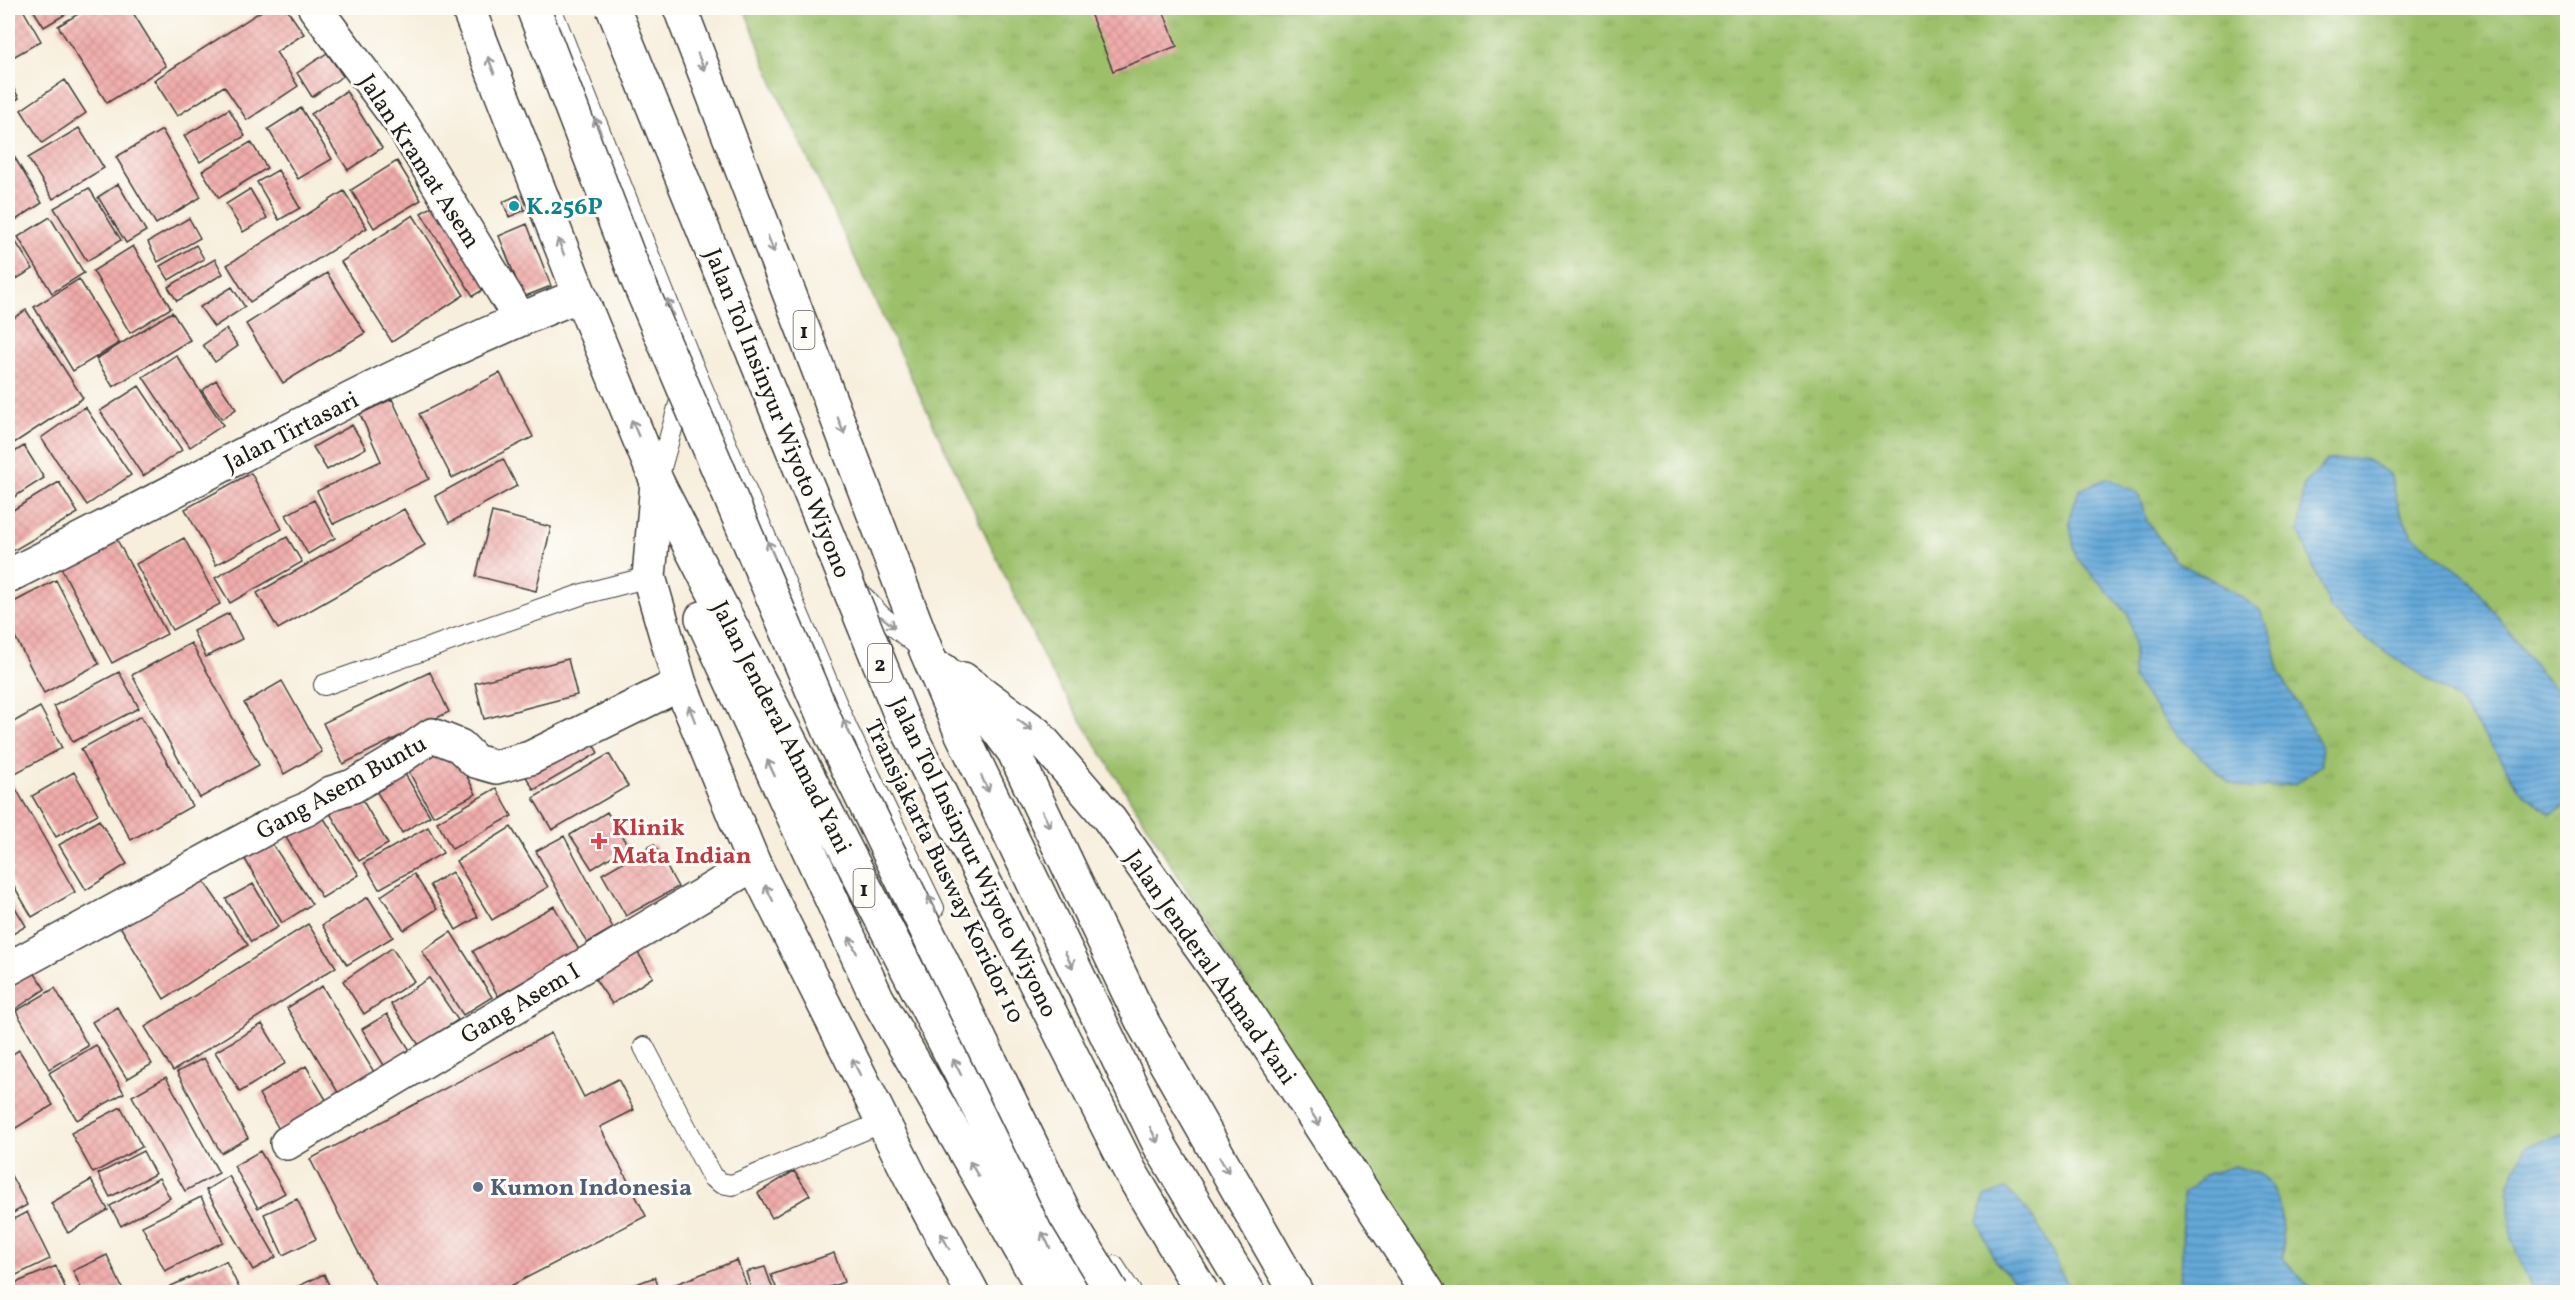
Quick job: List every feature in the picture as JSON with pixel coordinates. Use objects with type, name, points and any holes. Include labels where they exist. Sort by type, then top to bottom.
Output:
[{"type":"main road","name":"Jalan Kramat Asem","points":[[315,8],[403,126],[520,319]]},
{"type":"main road","name":"Jalan Jenderal Ahmad Yani","points":[[468,8],[580,295],[657,482],[1073,1293]]},
{"type":"main road","points":[[533,8],[636,276],[831,734],[1066,1216],[1112,1293]]},
{"type":"main road","name":"Jalan Tol Insinyur Wiyoto Wiyono","points":[[613,8],[901,716],[1130,1172],[1202,1293]]},
{"type":"main road","name":"1","points":[[680,8],[927,653],[975,761],[1160,1146],[1248,1293]]},
{"type":"main road","name":"Jalan Tirtasari","points":[[8,576],[270,441],[520,319],[580,295]]},
{"type":"main road","name":"Jalan Jenderal Ahmad Yani","points":[[657,482],[649,577],[680,684],[754,864],[883,1122],[972,1293]]},
{"type":"main road","points":[[657,482],[704,623],[877,998],[1045,1293]]},
{"type":"main road","name":"Jalan Jenderal Ahmad Yani","points":[[927,653],[1036,733],[1107,816],[1243,1007],[1428,1293]]},
{"type":"main road","points":[[927,653],[994,725],[1014,752],[1143,1023],[1296,1293]]},
{"type":"main road","name":"Gang Asem Buntu","points":[[8,969],[281,820],[307,809],[331,793],[353,786],[392,763],[432,735],[460,746],[475,760],[496,767],[530,758],[680,684]]},
{"type":"main road","name":"Gang Asem I","points":[[287,1143],[754,864]]},
{"type":"lane","name":"Transjakarta Busway Koridor 10","points":[[551,8],[691,362],[847,728],[1081,1211],[1131,1293]]},
{"type":"lane","name":"Transjakarta Busway Koridor 10","points":[[619,8],[860,632],[911,745],[1117,1163],[1194,1293]]},
{"type":"lane","points":[[657,482],[691,362]]},
{"type":"lane","name":"Transjakarta Busway Koridor 10","points":[[834,564],[880,615],[927,653]]},
{"type":"lane","points":[[324,685],[583,594],[649,577]]},
{"type":"lane","points":[[644,1047],[712,1177],[721,1184],[732,1185],[883,1122]]},
{"type":"green space","points":[[744,8],[2567,8],[2567,1292],[1441,1292],[1049,669],[777,93]]},
{"type":"water","points":[[2364,458],[2390,474],[2400,512],[2412,535],[2470,580],[2539,671],[2567,702],[2567,804],[2551,814],[2521,792],[2495,751],[2457,699],[2355,632],[2330,608],[2299,532],[2303,486],[2327,460]]},
{"type":"water","points":[[2108,478],[2138,493],[2147,521],[2175,561],[2226,587],[2260,610],[2274,644],[2279,672],[2321,745],[2322,765],[2295,784],[2253,789],[2229,783],[2170,728],[2133,679],[2134,645],[2128,614],[2076,557],[2069,521],[2079,490]]},
{"type":"water","points":[[2562,1134],[2568,1138],[2567,1292],[2531,1292],[2532,1289],[2511,1239],[2508,1186],[2526,1146]]},
{"type":"water","points":[[2235,1166],[2259,1174],[2269,1182],[2278,1202],[2282,1225],[2283,1258],[2314,1292],[2177,1292],[2182,1261],[2183,1194],[2207,1174]]},
{"type":"water","points":[[2005,1189],[2017,1199],[2036,1223],[2070,1292],[2026,1292],[1995,1261],[1978,1222],[1985,1197]]},
{"type":"building","points":[[8,8],[22,8],[41,41],[8,60]]},
{"type":"building","points":[[32,8],[76,8],[44,27]]},
{"type":"building","points":[[88,8],[130,8],[166,66],[107,103],[58,26]]},
{"type":"building","points":[[266,8],[286,8],[304,34],[276,52],[298,86],[247,120],[224,86],[177,116],[154,80]]},
{"type":"building","points":[[1088,8],[1162,8],[1177,46],[1113,71]]},
{"type":"building","points":[[327,53],[343,76],[312,97],[297,73]]},
{"type":"building","points":[[8,79],[19,98],[8,105]]},
{"type":"building","points":[[65,80],[86,113],[42,143],[21,110]]},
{"type":"building","points":[[346,91],[382,148],[348,170],[311,114]]},
{"type":"building","points":[[301,108],[332,159],[298,179],[268,129]]},
{"type":"building","points":[[229,109],[245,136],[200,162],[184,136]]},
{"type":"building","points":[[79,128],[104,168],[53,199],[28,158]]},
{"type":"building","points":[[162,130],[201,197],[156,224],[116,157]]},
{"type":"building","points":[[251,142],[267,168],[219,198],[202,171]]},
{"type":"building","points":[[12,153],[42,203],[8,225],[8,156]]},
{"type":"building","points":[[397,161],[421,200],[374,228],[351,190]]},
{"type":"building","points":[[278,170],[300,208],[279,220],[257,182]]},
{"type":"building","points":[[118,184],[146,231],[126,243],[98,197]]},
{"type":"building","points":[[89,188],[121,240],[87,261],[54,208]]},
{"type":"building","points":[[250,189],[267,218],[243,232],[226,204]]},
{"type":"building","points":[[344,191],[367,228],[250,302],[227,265]]},
{"type":"building","name":"K.256P","points":[[518,195],[525,210],[509,217],[503,202]]},
{"type":"building","points":[[442,200],[494,283],[473,296],[421,213]]},
{"type":"building","points":[[413,215],[464,295],[392,342],[341,262]]},
{"type":"building","points":[[50,217],[84,273],[52,293],[18,237]]},
{"type":"building","points":[[189,218],[200,238],[158,262],[148,242]]},
{"type":"building","points":[[527,224],[551,286],[523,297],[499,236]]},
{"type":"building","points":[[12,236],[33,269],[8,284],[8,239]]},
{"type":"building","points":[[196,245],[204,259],[169,280],[160,266]]},
{"type":"building","points":[[133,246],[171,308],[130,333],[93,271]]},
{"type":"building","points":[[215,259],[223,274],[177,301],[168,287]]},
{"type":"building","points":[[327,273],[365,333],[283,383],[246,324]]},
{"type":"building","points":[[79,279],[119,343],[73,371],[34,307]]},
{"type":"building","points":[[232,287],[245,307],[214,327],[200,307]]},
{"type":"building","points":[[26,310],[83,398],[8,447],[8,322]]},
{"type":"building","points":[[172,312],[190,340],[113,387],[96,359]]},
{"type":"building","points":[[226,329],[238,346],[215,362],[203,345]]},
{"type":"building","points":[[176,355],[223,425],[190,447],[143,377]]},
{"type":"building","points":[[500,373],[533,437],[452,478],[419,414]]},
{"type":"building","points":[[216,380],[236,409],[222,419],[202,391]]},
{"type":"building","points":[[139,386],[182,450],[143,476],[100,411]]},
{"type":"building","points":[[392,399],[429,479],[333,524],[317,491],[381,461],[360,414]]},
{"type":"building","points":[[85,407],[131,475],[87,505],[41,438]]},
{"type":"building","points":[[352,425],[366,448],[327,470],[313,447]]},
{"type":"building","points":[[24,446],[44,478],[8,501],[8,456]]},
{"type":"building","points":[[503,459],[517,486],[449,523],[435,496]]},
{"type":"building","points":[[251,473],[282,529],[216,565],[185,509]]},
{"type":"building","points":[[59,482],[78,513],[11,552],[8,546],[8,513]]},
{"type":"building","points":[[314,500],[335,538],[308,554],[286,515]]},
{"type":"building","points":[[404,509],[425,545],[278,629],[257,593]]},
{"type":"building","points":[[492,512],[551,527],[536,591],[476,576]]},
{"type":"building","points":[[115,536],[167,634],[112,663],[60,566]]},
{"type":"building","points":[[287,537],[302,562],[230,603],[215,578]]},
{"type":"building","points":[[184,538],[220,604],[172,630],[136,564]]},
{"type":"building","points":[[56,580],[99,664],[44,693],[8,623],[8,605]]},
{"type":"building","points":[[229,613],[242,639],[206,657],[193,631]]},
{"type":"building","points":[[191,643],[259,765],[200,798],[132,675]]},
{"type":"building","points":[[568,659],[577,695],[484,719],[475,683]]},
{"type":"building","points":[[119,672],[139,708],[73,742],[54,706]]},
{"type":"building","points":[[430,672],[449,712],[343,764],[323,723]]},
{"type":"building","points":[[282,681],[322,752],[284,774],[244,703]]},
{"type":"building","points":[[40,707],[62,748],[10,776],[8,725]]},
{"type":"building","points":[[141,716],[192,806],[131,840],[81,749]]},
{"type":"building","points":[[587,733],[598,753],[534,790],[522,770]]},
{"type":"building","points":[[450,744],[476,794],[433,816],[407,768]]},
{"type":"building","points":[[609,754],[628,786],[552,830],[533,798]]},
{"type":"building","points":[[402,769],[430,816],[402,833],[373,786]]},
{"type":"building","points":[[74,772],[98,814],[56,837],[32,796]]},
{"type":"building","points":[[10,778],[75,892],[32,917],[8,876],[8,779]]},
{"type":"building","points":[[496,788],[512,816],[452,849],[437,822]]},
{"type":"building","points":[[356,789],[388,844],[359,861],[326,807]]},
{"type":"building","points":[[317,807],[359,875],[322,898],[281,829]]},
{"type":"building","name":"Klinik Mata Indian","points":[[607,812],[628,846],[592,869],[570,835]]},
{"type":"building","points":[[99,820],[127,864],[86,890],[59,845]]},
{"type":"building","points":[[428,827],[443,853],[379,889],[364,863]]},
{"type":"building","points":[[511,827],[548,887],[492,920],[456,861]]},
{"type":"building","points":[[267,836],[312,904],[282,923],[239,849]]},
{"type":"building","points":[[564,836],[613,928],[587,943],[536,851]]},
{"type":"building","points":[[654,844],[678,887],[626,916],[602,874]]},
{"type":"building","points":[[452,872],[478,917],[456,930],[430,885]]},
{"type":"building","points":[[198,873],[248,945],[164,999],[115,918]]},
{"type":"building","points":[[414,874],[437,909],[404,930],[381,896]]},
{"type":"building","points":[[253,884],[278,927],[251,942],[226,899]]},
{"type":"building","points":[[8,896],[26,926],[8,937]]},
{"type":"building","points":[[368,897],[393,937],[347,965],[322,925]]},
{"type":"building","points":[[554,906],[579,950],[498,996],[473,951]]},
{"type":"building","points":[[308,924],[336,967],[173,1071],[145,1027]]},
{"type":"building","points":[[451,932],[492,997],[463,1015],[422,951]]},
{"type":"building","points":[[392,948],[414,981],[364,1014],[343,981]]},
{"type":"building","points":[[635,948],[653,977],[612,1004],[593,976]]},
{"type":"building","points":[[26,960],[45,989],[8,1014],[8,971]]},
{"type":"building","points":[[429,978],[458,1020],[419,1045],[391,1004]]},
{"type":"building","points":[[322,986],[377,1077],[342,1099],[287,1008]]},
{"type":"building","points":[[55,988],[88,1046],[49,1069],[16,1011]]},
{"type":"building","points":[[117,1007],[152,1064],[127,1079],[92,1022]]},
{"type":"building","points":[[387,1014],[413,1055],[388,1072],[362,1029]]},
{"type":"building","points":[[262,1024],[286,1063],[240,1092],[215,1052]]},
{"type":"building","name":"Kumon Indonesia","points":[[551,1033],[584,1097],[618,1079],[634,1110],[600,1127],[646,1216],[499,1292],[379,1292],[310,1159]]},
{"type":"building","points":[[96,1045],[124,1093],[77,1120],[49,1073]]},
{"type":"building","points":[[19,1050],[53,1105],[11,1131],[8,1125],[8,1057]]},
{"type":"building","points":[[204,1058],[248,1138],[221,1153],[177,1072]]},
{"type":"building","points":[[306,1066],[328,1103],[280,1131],[259,1094]]},
{"type":"building","points":[[166,1077],[219,1173],[185,1191],[132,1096]]},
{"type":"building","points":[[121,1107],[142,1147],[93,1173],[71,1133]]},
{"type":"building","points":[[143,1151],[155,1174],[110,1197],[98,1174]]},
{"type":"building","points":[[260,1151],[285,1193],[258,1208],[234,1166]]},
{"type":"building","points":[[8,1170],[27,1205],[8,1216]]},
{"type":"building","points":[[794,1171],[810,1195],[772,1218],[758,1193]]},
{"type":"building","points":[[229,1176],[276,1257],[253,1270],[206,1190]]},
{"type":"building","points":[[159,1178],[170,1198],[121,1226],[110,1206]]},
{"type":"building","points":[[91,1180],[108,1210],[68,1233],[51,1203]]},
{"type":"building","points":[[201,1197],[223,1242],[165,1271],[142,1226]]},
{"type":"building","points":[[297,1199],[316,1239],[283,1255],[264,1214]]},
{"type":"building","points":[[27,1212],[50,1259],[8,1279],[8,1222]]},
{"type":"building","points":[[834,1253],[844,1282],[815,1292],[778,1292],[771,1275]]},
{"type":"building","points":[[107,1255],[124,1292],[83,1292],[73,1271]]},
{"type":"building","points":[[737,1260],[748,1289],[740,1292],[673,1292],[671,1286]]},
{"type":"building","points":[[226,1261],[240,1290],[234,1292],[171,1292],[169,1287]]},
{"type":"building","points":[[56,1266],[67,1292],[8,1292],[8,1286]]},
{"type":"building","points":[[765,1267],[774,1292],[752,1292],[746,1272]]},
{"type":"building","points":[[324,1274],[332,1292],[286,1292]]},
{"type":"building","points":[[655,1277],[660,1292],[615,1292]]},
{"type":"place","name":"K.256P","points":[[514,206]]},
{"type":"place","name":"Klinik Mata Indian","points":[[599,841]]},
{"type":"place","name":"Kumon Indonesia","points":[[478,1187]]}]
